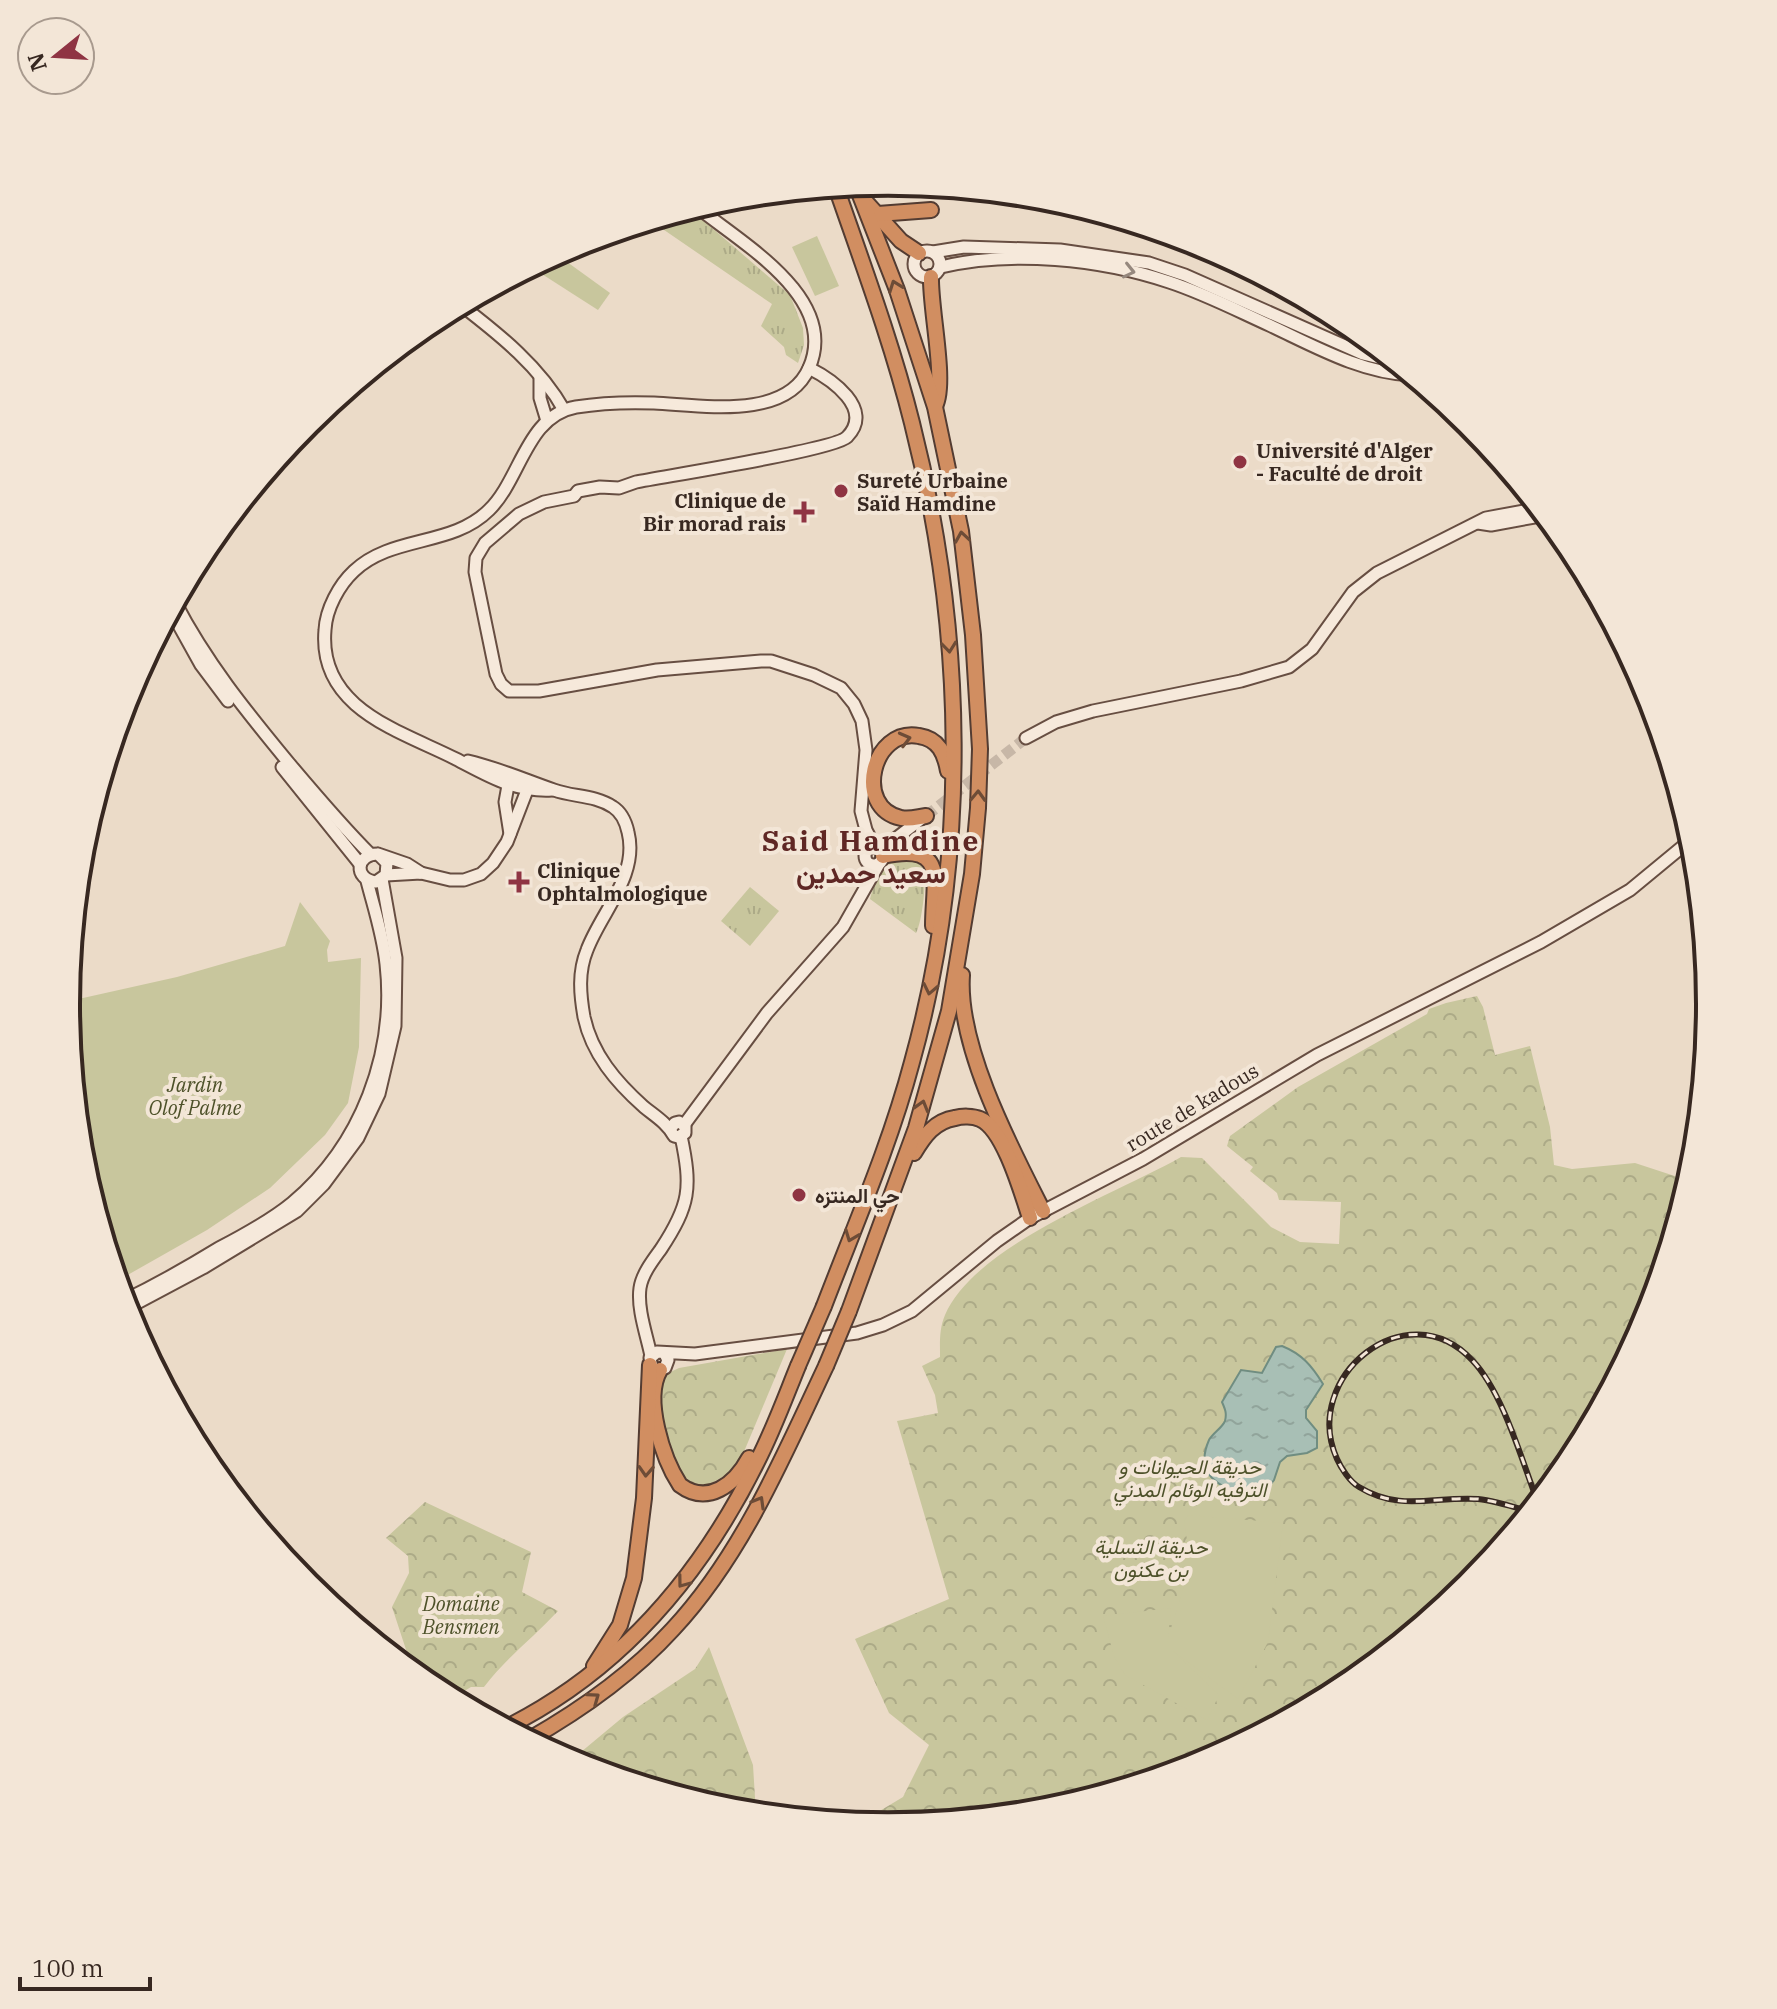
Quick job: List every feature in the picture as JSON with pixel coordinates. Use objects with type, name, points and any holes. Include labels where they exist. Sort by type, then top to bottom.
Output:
[{"type":"highway","points":[[539,1733],[621,1678],[673,1629],[707,1588],[775,1475],[849,1311],[916,1128],[949,1011],[972,874],[978,808],[977,689],[961,531],[935,407],[897,290],[859,197]]},
{"type":"highway","points":[[862,197],[901,241],[926,253]]},
{"type":"highway","points":[[515,1722],[583,1681],[621,1650],[668,1603],[707,1551],[757,1462],[824,1306],[886,1148],[912,1062],[938,946],[951,849],[953,790],[954,696],[942,583],[931,504],[894,358],[840,198]]},
{"type":"highway","points":[[878,214],[931,210]]},
{"type":"highway","points":[[935,407],[940,390],[931,307],[936,272]]},
{"type":"highway","points":[[926,816],[903,819],[893,815],[883,807],[876,795],[873,786],[875,768],[883,750],[890,743],[909,735],[928,738],[936,743],[945,757],[953,790]]},
{"type":"highway","points":[[875,855],[907,852],[923,856],[930,862],[934,875],[933,929],[938,946]]},
{"type":"highway","points":[[965,909],[968,931],[961,989],[971,1040],[1037,1214]]},
{"type":"highway","points":[[880,1226],[925,1136],[937,1124],[964,1116],[979,1118],[996,1135],[1037,1214]]},
{"type":"highway","points":[[659,1361],[652,1405],[669,1462],[680,1485],[703,1494],[726,1487],[743,1470],[798,1366]]},
{"type":"highway","points":[[583,1681],[620,1625],[632,1588],[659,1361]]},
{"type":"main road","points":[[505,797],[493,779],[381,723],[350,700],[330,667],[325,651],[325,624],[344,583],[369,559],[394,548],[469,526],[491,509],[547,421],[564,410],[602,404],[757,404],[792,389],[809,368],[813,352],[813,327],[799,294],[774,268],[710,217]]},
{"type":"main road","points":[[1371,356],[1194,279],[1149,263],[1060,250],[964,247],[926,253],[914,261],[915,270],[922,277],[1004,259],[1092,264],[1129,271],[1201,294],[1363,367],[1392,372]]},
{"type":"main road","points":[[926,253],[940,259],[936,272]]},
{"type":"main road","points":[[470,312],[506,341],[552,389],[564,410]]},
{"type":"main road","points":[[459,760],[546,790],[592,798],[613,807],[627,828],[631,847],[628,870],[587,950],[580,990],[588,1032],[607,1069],[645,1108],[671,1128],[674,1136],[682,1131],[767,1013],[843,927],[865,889],[875,855],[866,830],[861,800],[866,750],[859,712],[841,688],[793,667],[761,661],[646,671],[539,691],[509,691],[496,674],[475,572],[476,558],[485,543],[519,514],[544,502],[574,496],[578,491],[619,488],[840,441],[854,424],[850,400],[839,387],[809,368]]},
{"type":"main road","points":[[540,378],[540,398],[547,421]]},
{"type":"main road","points":[[1026,738],[1056,722],[1093,711],[1241,681],[1289,667],[1312,649],[1347,599],[1363,582],[1449,535],[1490,517],[1528,510]]},
{"type":"main road","points":[[1477,523],[1491,525],[1534,517]]},
{"type":"main road","points":[[138,1303],[203,1268],[297,1211],[324,1184],[358,1138],[379,1094],[395,1026],[396,958],[384,877],[387,863],[374,854],[312,791],[233,696],[208,661],[181,613]]},
{"type":"main road","points":[[135,1295],[247,1233],[289,1205],[327,1167],[359,1119],[382,1054],[388,1011],[383,945],[367,881],[360,874],[360,864],[217,688],[177,621]]},
{"type":"main road","points":[[493,779],[509,778]]},
{"type":"main road","points":[[509,778],[505,797],[510,834]]},
{"type":"main road","points":[[374,854],[407,864],[421,873],[450,880],[476,876],[493,863],[510,834],[528,784]]},
{"type":"main road","points":[[523,802],[546,790]]},
{"type":"main road","points":[[875,855],[926,816]]},
{"type":"main road","name":"route de kadous","points":[[659,1361],[857,1333],[912,1311],[1037,1214],[1143,1159],[1317,1055],[1458,981],[1541,942],[1630,890],[1681,848]]},
{"type":"main road","points":[[360,864],[374,854]]},
{"type":"main road","points":[[367,881],[421,873]]},
{"type":"main road","points":[[659,1361],[644,1324],[640,1288],[687,1200],[689,1178],[682,1131]]},
{"type":"green space","points":[[701,219],[790,295],[803,328],[804,345],[798,363],[786,355],[784,347],[761,326],[772,304],[663,229]]},
{"type":"green space","points":[[817,236],[839,286],[815,296],[792,247]]},
{"type":"green space","points":[[568,263],[610,293],[598,310],[542,274]]},
{"type":"green space","points":[[906,856],[919,863],[924,872],[924,900],[916,933],[870,899],[886,867]]},
{"type":"green space","points":[[750,887],[779,911],[750,946],[721,921]]},
{"type":"green space","name":"Jardin Olof Palme","points":[[300,902],[330,941],[328,962],[361,958],[359,1047],[348,1103],[325,1135],[270,1188],[207,1230],[127,1275],[108,1214],[87,1110],[80,998],[177,977],[285,946]]},
{"type":"green space","name":"حديقة الحيوانات و الترفيه الوئام المدني","points":[[1477,996],[1483,1007],[1495,1055],[1530,1046],[1550,1127],[1554,1165],[1572,1169],[1635,1163],[1678,1177],[1654,1264],[1635,1314],[1614,1362],[1561,1454],[1496,1538],[1422,1612],[1338,1677],[1246,1730],[1148,1770],[1046,1797],[941,1811],[877,1813],[903,1797],[929,1745],[889,1713],[855,1639],[949,1599],[897,1421],[938,1413],[935,1395],[922,1366],[940,1357],[943,1320],[961,1290],[985,1266],[1016,1244],[1181,1157],[1202,1158],[1271,1227],[1300,1242],[1339,1244],[1341,1202],[1279,1200],[1277,1193],[1250,1171],[1253,1167],[1227,1146],[1230,1136],[1298,1087],[1427,1014],[1429,1009]]},
{"type":"green space","points":[[787,1349],[743,1454],[730,1473],[704,1487],[694,1487],[678,1475],[657,1413],[659,1383],[664,1375],[679,1368]]},
{"type":"green space","name":"Domaine Bensmen","points":[[425,1502],[531,1552],[522,1592],[558,1611],[484,1687],[471,1687],[463,1692],[408,1654],[392,1607],[409,1573],[408,1556],[386,1538]]},
{"type":"green space","points":[[1188,1515],[1283,1523],[1268,1642],[1238,1699],[1173,1651],[1219,1695],[1207,1720],[1125,1675],[1114,1656],[1103,1616],[1171,1608],[1168,1638],[1188,1573],[1192,1569],[1184,1522]]},
{"type":"green space","points":[[709,1647],[753,1765],[755,1801],[679,1785],[581,1752],[623,1717],[695,1669]]},
{"type":"water","points":[[1282,1346],[1306,1361],[1323,1384],[1306,1410],[1306,1418],[1317,1431],[1317,1448],[1287,1456],[1280,1462],[1274,1480],[1264,1493],[1227,1488],[1217,1483],[1205,1466],[1209,1440],[1225,1421],[1222,1402],[1241,1370],[1262,1373],[1276,1347]]},
{"type":"tunnel","points":[[926,816],[1026,738]]},
{"type":"railway","points":[[1520,1509],[1478,1499],[1389,1499],[1356,1485],[1337,1459],[1330,1428],[1333,1399],[1346,1373],[1366,1352],[1391,1339],[1418,1334],[1446,1341],[1472,1360],[1493,1390],[1511,1428],[1534,1492]]},
{"type":"place","name":"Université d'Alger - Faculté de droit","points":[[1240,462]]},
{"type":"place","name":"Sureté Urbaine Saïd Hamdine","points":[[841,491]]},
{"type":"place","name":"Clinique de Bir morad rais","points":[[804,512]]},
{"type":"place","name":"Clinique Ophtalmologique","points":[[519,882]]},
{"type":"place","name":"حي المنتزه","points":[[799,1195]]},
{"type":"district","name":"Said Hamdine سعيد حمدين","points":[[871,856]]},
{"type":"park label","name":"حديقة التسلية بن عكنون","points":[[1151,1558]]}]
